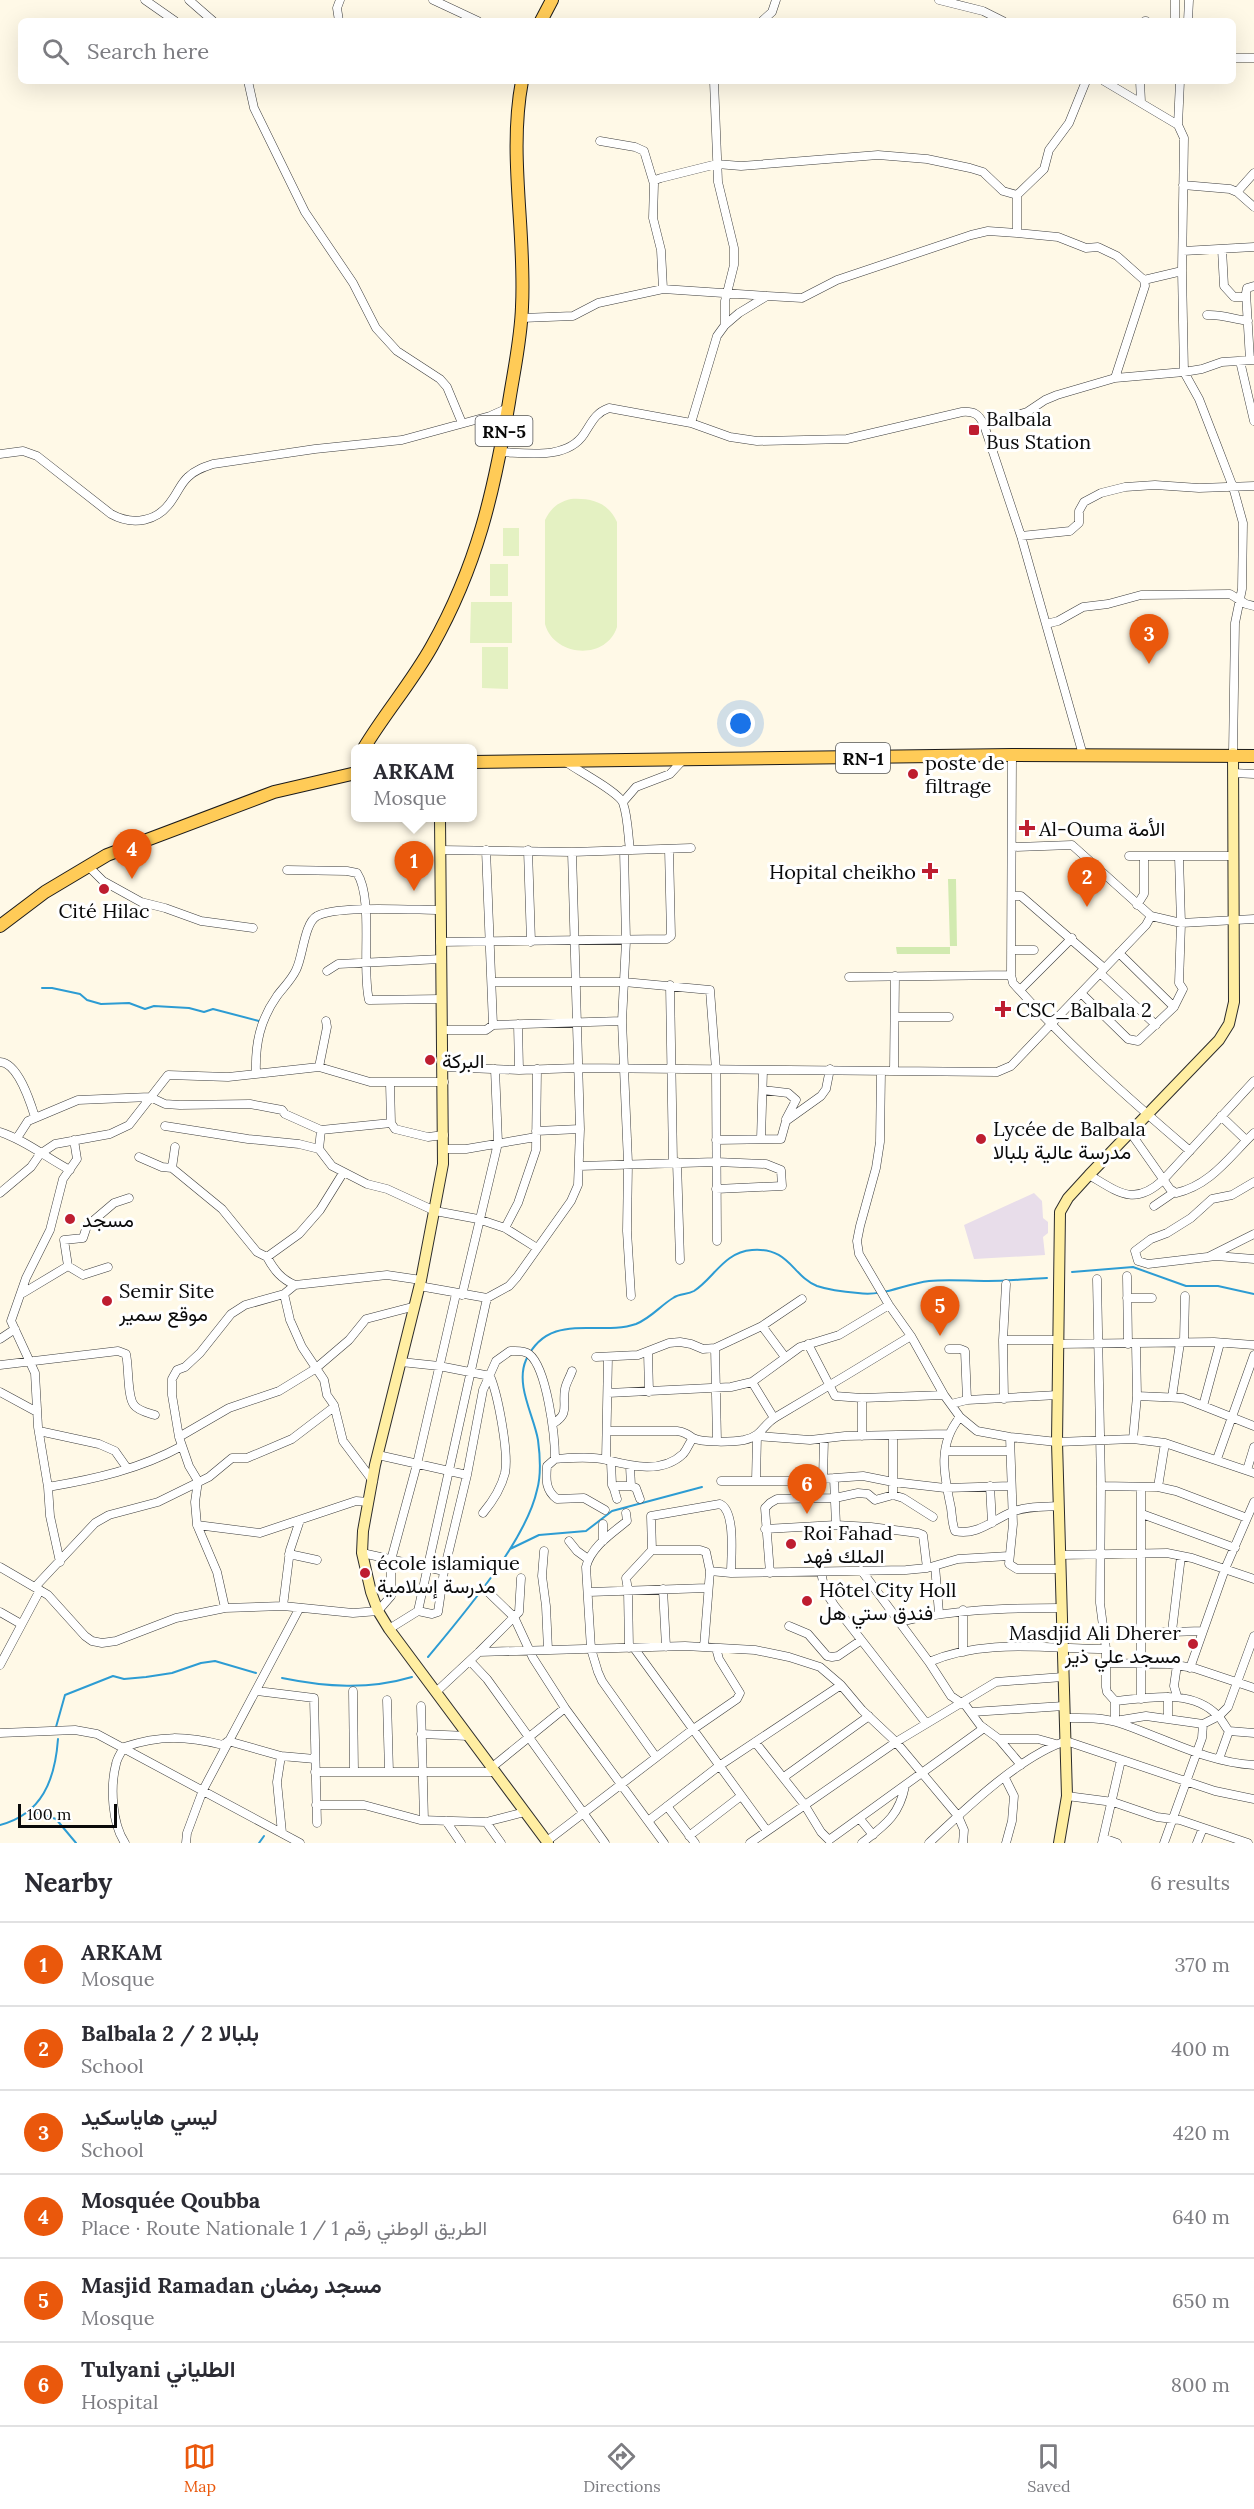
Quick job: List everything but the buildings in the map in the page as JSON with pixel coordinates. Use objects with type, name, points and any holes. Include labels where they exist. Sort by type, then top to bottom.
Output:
[{"type":"main road","points":[[543,18],[552,0]]},
{"type":"main road","name":"RN-5","points":[[367,744],[422,663],[450,610],[484,526],[501,452],[522,318],[517,135],[522,84]]},
{"type":"main road","name":"RN-1","points":[[477,762],[1083,754],[1254,756]]},
{"type":"main road","points":[[1059,1843],[1067,1796],[1061,1743],[1064,1712],[1058,1442],[1060,1212],[1068,1198],[1089,1174],[1219,1040],[1229,1024],[1234,1002],[1233,754]]},
{"type":"main road","points":[[0,926],[45,892],[107,855],[274,792],[351,774]]},
{"type":"main road","points":[[440,822],[444,1149],[435,1211],[420,1283],[412,1307],[378,1455],[362,1553],[378,1611],[389,1629],[492,1770],[548,1842]]},
{"type":"street","points":[[145,0],[171,18]]},
{"type":"street","points":[[189,0],[208,18]]},
{"type":"street","points":[[339,18],[337,8],[340,0]]},
{"type":"street","points":[[433,0],[444,2],[473,18]]},
{"type":"street","points":[[765,18],[772,12],[776,0]]},
{"type":"street","points":[[939,0],[983,11],[997,18]]},
{"type":"street","points":[[1175,0],[1175,18]]},
{"type":"street","points":[[1188,18],[1189,0]]},
{"type":"street","points":[[1236,58],[1254,58]]},
{"type":"street","points":[[249,84],[254,108],[305,212],[353,283],[376,328],[397,351],[440,379],[447,387],[462,423]]},
{"type":"street","points":[[691,423],[714,344],[724,325],[726,293],[734,265],[734,248],[718,182],[714,84]]},
{"type":"street","points":[[1017,232],[1017,195],[1044,169],[1049,150],[1069,123],[1085,84]]},
{"type":"street","points":[[1109,84],[1178,126]]},
{"type":"street","points":[[1140,84],[1141,102]]},
{"type":"street","points":[[1180,84],[1178,126],[1184,138],[1182,271],[1184,372],[1199,399],[1233,488],[1243,532],[1239,599],[1234,622],[1233,754]]},
{"type":"street","points":[[600,141],[635,147],[644,151],[654,184],[653,218],[661,250],[663,289]]},
{"type":"street","points":[[654,184],[661,178],[717,164],[741,166],[878,155],[927,159],[983,172],[1003,191],[1017,195]]},
{"type":"street","points":[[1237,192],[1254,174]]},
{"type":"street","points":[[1183,185],[1237,192],[1254,207]]},
{"type":"street","points":[[522,318],[573,316],[598,303],[663,289],[802,298],[837,280],[970,234],[988,231],[1017,232],[1058,237],[1086,248],[1098,247],[1107,250],[1144,280],[1145,286],[1115,378]]},
{"type":"street","points":[[1183,251],[1254,247]]},
{"type":"street","points":[[1222,249],[1224,286],[1234,297],[1246,297]]},
{"type":"street","points":[[1144,280],[1182,271]]},
{"type":"street","points":[[984,425],[1028,412],[1057,395],[1115,378],[1184,372],[1222,362],[1252,360],[1246,297],[1247,288],[1254,286]]},
{"type":"street","points":[[724,325],[757,300],[767,296]]},
{"type":"street","points":[[1207,315],[1221,315],[1229,319],[1248,321]]},
{"type":"street","points":[[1240,361],[1254,421]]},
{"type":"street","points":[[0,454],[22,451],[37,456],[111,514],[134,522],[154,517],[172,501],[188,477],[198,469],[213,464],[315,449],[402,440],[490,416],[508,408]]},
{"type":"street","points":[[501,452],[538,453],[567,449],[579,442],[599,411],[609,408],[691,423],[730,437],[758,441],[847,439],[973,411],[980,416],[984,425],[1022,536],[1083,754]]},
{"type":"street","points":[[1022,536],[1070,531],[1079,523],[1079,511],[1084,502],[1101,493],[1125,487],[1155,485],[1233,488],[1254,486]]},
{"type":"street","points":[[1243,532],[1254,532]]},
{"type":"street","points":[[1046,624],[1058,621],[1083,607],[1108,604],[1137,595],[1230,594],[1245,604],[1254,606]]},
{"type":"street","points":[[1012,755],[1011,975],[1013,983],[1052,1025],[1190,1151]]},
{"type":"street","points":[[623,802],[636,787],[670,774],[683,760]]},
{"type":"street","points":[[566,761],[580,773],[609,789],[623,802],[627,850],[622,1021],[625,1070],[627,1231],[631,1296]]},
{"type":"street","points":[[1233,773],[1254,774]]},
{"type":"street","points":[[1013,847],[1072,845],[1151,916],[1181,923],[1254,919]]},
{"type":"street","points":[[440,850],[572,852],[691,848]]},
{"type":"street","points":[[440,942],[667,939],[671,936],[669,849]]},
{"type":"street","points":[[486,850],[493,1025]]},
{"type":"street","points":[[528,850],[531,942]]},
{"type":"street","points":[[139,1157],[162,1167],[172,1168],[222,1209],[257,1252],[267,1257],[273,1269],[286,1281],[295,1285],[387,1275],[459,1294],[487,1298],[509,1286],[571,1201],[578,1185],[580,1129],[572,852]]},
{"type":"street","points":[[1128,856],[1234,856]]},
{"type":"street","points":[[1137,905],[1144,894],[1144,857]]},
{"type":"street","points":[[1082,994],[1128,1039],[1138,1041],[1174,1007],[1183,989],[1179,983],[1181,923],[1179,857]]},
{"type":"street","points":[[88,867],[103,881],[141,902],[201,921],[253,928]]},
{"type":"street","points":[[287,870],[347,871],[357,873],[361,879],[365,910],[369,1000],[442,999]]},
{"type":"street","points":[[1012,896],[1021,896],[1072,938],[1156,1025]]},
{"type":"street","points":[[256,1073],[259,1030],[268,1009],[296,971],[309,925],[315,917],[328,912],[440,910]]},
{"type":"street","points":[[443,1067],[519,1070],[578,1068],[671,1071],[997,1072],[1011,1066],[1052,1025],[1146,925],[1151,916]]},
{"type":"street","points":[[1020,990],[1072,938]]},
{"type":"street","points":[[1011,950],[1034,950]]},
{"type":"street","points":[[1119,953],[1174,1007]]},
{"type":"street","points":[[327,971],[338,964],[441,959]]},
{"type":"street","points":[[849,977],[1011,975]]},
{"type":"street","points":[[894,976],[896,1017],[894,1071]]},
{"type":"street","points":[[493,982],[624,982],[710,990],[717,1070],[717,1241]]},
{"type":"street","points":[[670,985],[671,1071],[680,1260]]},
{"type":"street","points":[[896,1017],[949,1017]]},
{"type":"street","points":[[320,1067],[326,1021]]},
{"type":"street","points":[[442,1030],[486,1030],[493,1025],[622,1021]]},
{"type":"street","points":[[518,1024],[519,1070]]},
{"type":"street","points":[[0,1062],[7,1063],[15,1070],[27,1093],[35,1117]]},
{"type":"street","points":[[0,1193],[31,1167],[40,1154],[56,1144],[110,1134],[129,1125],[168,1075],[228,1077],[320,1067],[370,1082],[444,1082]]},
{"type":"street","points":[[0,1567],[48,1595],[85,1636],[92,1641],[102,1643],[116,1641],[176,1618],[225,1608],[283,1605],[299,1609],[353,1613],[378,1611],[391,1596],[391,1560],[498,1143],[495,1069]]},
{"type":"street","points":[[505,1228],[518,1203],[536,1150],[537,1069]]},
{"type":"street","points":[[761,1139],[763,1070]]},
{"type":"street","points":[[786,1121],[826,1089],[830,1070]]},
{"type":"street","points":[[881,1071],[880,1142],[876,1168],[857,1241],[859,1254],[889,1305],[911,1335],[944,1395],[960,1417],[977,1431],[1010,1437],[1058,1442],[1133,1439],[1165,1443],[1250,1472],[1254,1447]]},
{"type":"street","points":[[1089,1174],[1114,1190],[1134,1196],[1145,1193],[1163,1180],[1254,1081]]},
{"type":"street","points":[[390,1083],[391,1123],[395,1129],[428,1137],[444,1135]]},
{"type":"street","points":[[763,1090],[788,1093],[796,1100],[804,1103],[811,1102]]},
{"type":"street","points":[[17,1138],[28,1121],[78,1100],[150,1097],[165,1104],[250,1104],[282,1110],[285,1114],[321,1130],[391,1123]]},
{"type":"street","points":[[717,1140],[781,1139],[796,1100]]},
{"type":"street","points":[[1221,1116],[1246,1140]]},
{"type":"street","points":[[165,1126],[248,1139],[299,1144],[319,1149],[332,1166],[343,1173],[435,1211],[478,1219],[505,1228],[537,1248]]},
{"type":"street","points":[[444,1149],[466,1149],[536,1134],[580,1129]]},
{"type":"street","points":[[319,1149],[321,1130]]},
{"type":"street","points":[[0,1132],[17,1138],[40,1154],[70,1170]]},
{"type":"street","points":[[1130,1132],[1173,1193]]},
{"type":"street","points":[[1154,1206],[1173,1193],[1192,1189],[1216,1173],[1254,1133]]},
{"type":"street","points":[[60,1562],[50,1516],[37,1412],[36,1380],[11,1321],[13,1311],[23,1293],[26,1278],[51,1230],[63,1179],[77,1159],[74,1140]]},
{"type":"street","points":[[172,1168],[175,1147]]},
{"type":"street","points":[[579,1166],[716,1162],[766,1164],[781,1170],[782,1186],[716,1189]]},
{"type":"street","points":[[267,1257],[299,1234],[320,1210],[343,1173]]},
{"type":"street","points":[[1254,1182],[1232,1195],[1212,1200],[1191,1218],[1167,1233],[1151,1239],[1135,1251],[1138,1261],[1148,1264],[1208,1256],[1254,1259]]},
{"type":"street","points":[[68,1266],[64,1240],[83,1238],[87,1226],[114,1203],[129,1198]]},
{"type":"street","points":[[1208,1256],[1254,1234]]},
{"type":"street","points":[[23,1293],[68,1266]]},
{"type":"street","points":[[68,1266],[84,1275],[108,1267]]},
{"type":"street","points":[[1127,1276],[1127,1298],[1137,1396],[1133,1439]]},
{"type":"street","points":[[1097,1279],[1101,1486],[1100,1603],[1106,1649],[1107,1692],[1115,1701],[1115,1721]]},
{"type":"street","points":[[1004,1399],[1003,1340],[1006,1284]]},
{"type":"street","points":[[225,1608],[217,1572],[197,1525],[195,1502],[198,1481],[189,1466],[179,1437],[172,1395],[172,1379],[177,1370],[192,1361],[231,1314],[245,1305],[284,1294],[295,1285]]},
{"type":"street","points":[[284,1294],[290,1320],[315,1369],[324,1380],[343,1441],[373,1480]]},
{"type":"street","points":[[1172,1397],[1180,1343],[1184,1340],[1185,1296]]},
{"type":"street","points":[[418,1611],[487,1298]]},
{"type":"street","points":[[1127,1298],[1152,1298]]},
{"type":"street","points":[[596,1357],[648,1352],[669,1343],[680,1342],[704,1349],[715,1348],[762,1326],[802,1299]]},
{"type":"street","points":[[608,1393],[738,1386],[752,1382],[785,1357],[808,1344],[839,1335],[889,1305]]},
{"type":"street","points":[[179,1437],[243,1401],[279,1391],[315,1369],[349,1340],[366,1319],[412,1307]]},
{"type":"street","points":[[762,1326],[785,1357]]},
{"type":"street","points":[[0,1339],[15,1329]]},
{"type":"street","points":[[756,1481],[758,1436],[774,1418],[832,1386],[911,1335]]},
{"type":"street","points":[[1003,1340],[1099,1344],[1220,1342],[1254,1346]]},
{"type":"street","points":[[1203,1406],[1220,1342]]},
{"type":"street","points":[[808,1344],[832,1386],[835,1396],[862,1398],[944,1395]]},
{"type":"street","points":[[715,1348],[717,1441]]},
{"type":"street","points":[[949,1349],[960,1348],[965,1351],[967,1400]]},
{"type":"street","points":[[0,1365],[118,1350],[126,1354],[132,1402],[136,1408],[155,1415]]},
{"type":"street","points":[[389,1629],[418,1611],[432,1614],[438,1612],[444,1570],[467,1474],[483,1390],[496,1361],[510,1350],[528,1353],[537,1363],[554,1423],[555,1459]]},
{"type":"street","points":[[648,1352],[649,1392]]},
{"type":"street","points":[[1217,1459],[1254,1354]]},
{"type":"street","points":[[608,1357],[607,1431],[611,1477],[617,1499]]},
{"type":"street","points":[[401,1362],[439,1366],[490,1376]]},
{"type":"street","points":[[554,1423],[561,1418],[564,1412],[565,1389],[572,1371]]},
{"type":"street","points":[[483,1514],[501,1485],[506,1470],[496,1393],[490,1376]]},
{"type":"street","points":[[752,1382],[774,1418]]},
{"type":"street","points":[[0,1392],[37,1412]]},
{"type":"street","points":[[951,1404],[967,1400],[1058,1395]]},
{"type":"street","points":[[1137,1396],[1183,1398],[1254,1426]]},
{"type":"street","points":[[862,1398],[862,1436]]},
{"type":"street","points":[[0,1665],[37,1589],[86,1531],[109,1515],[148,1506],[209,1477],[232,1458],[247,1458],[292,1439],[334,1407]]},
{"type":"street","points":[[960,1417],[949,1434],[945,1451],[945,1488],[955,1531],[964,1533],[992,1523],[1012,1512],[1033,1507],[1059,1506]]},
{"type":"street","points":[[39,1431],[99,1444],[115,1451],[127,1468]]},
{"type":"street","points":[[607,1431],[677,1431],[688,1433],[693,1438],[717,1441],[741,1440],[758,1436],[824,1439],[949,1434]]},
{"type":"street","points":[[893,1436],[893,1495]]},
{"type":"street","points":[[1010,1437],[1013,1524],[1008,1564],[1017,1569],[1060,1569]]},
{"type":"street","points":[[605,1510],[584,1498],[554,1496],[546,1482],[547,1466],[555,1459],[609,1461],[630,1466],[662,1466],[684,1453],[693,1438]]},
{"type":"street","points":[[824,1439],[824,1479]]},
{"type":"street","points":[[1158,1486],[1165,1443]]},
{"type":"street","points":[[48,1486],[94,1480],[155,1460],[182,1446]]},
{"type":"street","points":[[945,1451],[1010,1451]]},
{"type":"street","points":[[378,1455],[467,1474]]},
{"type":"street","points":[[630,1466],[631,1486]]},
{"type":"street","points":[[721,1481],[863,1476],[945,1488],[1011,1486]]},
{"type":"street","points":[[834,1478],[836,1525]]},
{"type":"street","points":[[614,1489],[617,1486],[631,1486],[636,1488],[640,1499]]},
{"type":"street","points":[[990,1486],[992,1523]]},
{"type":"street","points":[[1101,1486],[1158,1486],[1247,1518]]},
{"type":"street","points":[[1141,1487],[1141,1699]]},
{"type":"street","points":[[770,1573],[765,1508],[777,1499],[835,1498],[858,1493],[868,1494],[875,1500],[893,1495],[910,1501],[933,1517]]},
{"type":"street","points":[[197,1525],[260,1533],[356,1501],[369,1502]]},
{"type":"street","points":[[1190,1668],[1225,1569],[1254,1502]]},
{"type":"street","points":[[731,1573],[729,1513],[726,1507],[720,1504],[651,1516],[652,1550],[626,1578],[631,1648],[767,1831]]},
{"type":"street","points":[[626,1513],[627,1521],[603,1541],[588,1559],[585,1575],[589,1592],[591,1649],[602,1681],[656,1757]]},
{"type":"street","points":[[1142,1514],[1234,1548]]},
{"type":"street","points":[[283,1605],[289,1554],[300,1520]]},
{"type":"street","points":[[603,1524],[603,1541]]},
{"type":"street","points":[[765,1529],[836,1525],[871,1527],[923,1535],[939,1613]]},
{"type":"street","points":[[569,1540],[577,1551],[588,1559]]},
{"type":"street","points":[[652,1550],[706,1552],[710,1571],[704,1647]]},
{"type":"street","points":[[544,1551],[542,1576],[548,1650]]},
{"type":"street","points":[[1060,1556],[1154,1552],[1181,1556],[1254,1579]]},
{"type":"street","points":[[362,1553],[444,1570]]},
{"type":"street","points":[[289,1554],[316,1560]]},
{"type":"street","points":[[710,1571],[770,1573],[931,1567],[958,1559],[1010,1556]]},
{"type":"street","points":[[1172,1631],[1181,1556]]},
{"type":"street","points":[[861,1570],[929,1662],[948,1692],[972,1712],[984,1728],[999,1739],[1021,1765]]},
{"type":"street","points":[[820,1572],[825,1591],[860,1641],[926,1723]]},
{"type":"street","points":[[436,1692],[519,1612],[521,1578]]},
{"type":"street","points":[[589,1592],[707,1588]]},
{"type":"street","points":[[663,1589],[666,1647]]},
{"type":"street","points":[[486,1590],[514,1617],[530,1651],[565,1708],[663,1843]]},
{"type":"street","points":[[900,1622],[963,1610],[1061,1608]]},
{"type":"street","points":[[186,1843],[203,1790],[299,1609]]},
{"type":"street","points":[[963,1610],[963,1652]]},
{"type":"street","points":[[1,1615],[21,1624]]},
{"type":"street","points":[[789,1626],[811,1636],[827,1656],[838,1656],[860,1641]]},
{"type":"street","points":[[1140,1633],[1203,1630]]},
{"type":"street","points":[[1115,1721],[1146,1716],[1203,1724],[1219,1716],[1227,1707],[1238,1683],[1254,1636]]},
{"type":"street","points":[[479,1652],[704,1647],[755,1650],[789,1657],[820,1667],[841,1685],[896,1742],[958,1816],[964,1830],[963,1843]]},
{"type":"street","points":[[929,1662],[948,1654],[996,1647],[1106,1649]]},
{"type":"street","points":[[548,1842],[656,1757],[736,1699],[740,1694],[719,1659],[716,1648]]},
{"type":"street","points":[[470,1660],[487,1679],[605,1843]]},
{"type":"street","points":[[1106,1663],[1177,1665],[1254,1688]]},
{"type":"street","points":[[1168,1718],[1177,1665]]},
{"type":"street","points":[[750,1843],[804,1804],[960,1701],[996,1682],[1063,1677]]},
{"type":"street","points":[[648,1821],[719,1767],[841,1685]]},
{"type":"street","points":[[257,1691],[314,1698],[317,1823]]},
{"type":"street","points":[[352,1691],[354,1772]]},
{"type":"street","points":[[1115,1701],[1173,1697],[1194,1701],[1219,1716],[1229,1731]]},
{"type":"street","points":[[387,1700],[389,1772]]},
{"type":"street","points":[[421,1706],[424,1820]]},
{"type":"street","points":[[315,1772],[492,1770],[528,1736],[565,1708]]},
{"type":"street","points":[[972,1712],[1064,1712],[1115,1721],[1219,1760],[1254,1765]]},
{"type":"street","points":[[784,1778],[869,1716]]},
{"type":"street","points":[[1164,1843],[1202,1738],[1203,1724]]},
{"type":"street","points":[[755,1742],[829,1840],[984,1728]]},
{"type":"street","points":[[0,1733],[75,1730],[97,1734],[300,1843]]},
{"type":"street","points":[[1229,1731],[1254,1733]]},
{"type":"street","points":[[1219,1760],[1229,1731]]},
{"type":"street","points":[[421,1734],[468,1736]]},
{"type":"street","points":[[125,1843],[119,1833],[114,1781],[116,1762],[124,1747],[156,1737],[223,1744],[228,1741],[281,1756],[315,1759]]},
{"type":"street","points":[[999,1739],[1061,1743],[1215,1791],[1254,1799]]},
{"type":"street","points":[[929,1843],[958,1816],[1021,1765],[1061,1743]]},
{"type":"street","points":[[281,1756],[277,1782],[282,1833]]},
{"type":"street","points":[[1117,1843],[1102,1841],[1113,1802],[1121,1760]]},
{"type":"street","points":[[1005,1778],[1014,1796],[1012,1821],[1006,1843]]},
{"type":"street","points":[[862,1843],[893,1818],[903,1797],[905,1786]]},
{"type":"street","points":[[689,1836],[741,1796]]},
{"type":"street","points":[[1067,1796],[1113,1802],[1140,1812],[1203,1828],[1235,1841],[1248,1843]]},
{"type":"street","points":[[316,1805],[364,1805],[424,1820],[446,1821],[486,1822],[525,1812]]},
{"type":"street","points":[[667,1806],[695,1843]]},
{"type":"street","points":[[860,1819],[873,1835]]},
{"type":"street","points":[[446,1821],[461,1843]]},
{"type":"street","points":[[486,1822],[501,1843]]},
{"type":"street","points":[[1197,1843],[1203,1828]]},
{"type":"street","points":[[839,1834],[846,1843]]},
{"type":"shaded area","points":[[1034,1193],[1042,1201],[1043,1218],[1048,1222],[1048,1233],[1043,1237],[1045,1255],[974,1259],[964,1225]]},
{"type":"green space","points":[[571,499],[585,499],[604,506],[617,522],[617,627],[611,638],[602,646],[592,650],[580,651],[558,643],[550,635],[545,624],[545,520],[555,506]]},
{"type":"green space","points":[[503,528],[519,528],[519,556],[503,556]]},
{"type":"green space","points":[[490,564],[508,564],[508,596],[490,596]]},
{"type":"green space","points":[[471,602],[512,602],[512,643],[470,643]]},
{"type":"green space","points":[[482,647],[508,647],[508,689],[482,688]]},
{"type":"green space","points":[[948,879],[956,879],[957,946],[950,947]]},
{"type":"green space","points":[[896,947],[950,947],[950,954],[897,954]]},
{"type":"waterway","points":[[42,988],[80,994],[87,1000],[101,1004],[129,1003],[145,1009],[154,1006],[189,1008],[204,1012],[213,1009],[259,1021]]},
{"type":"waterway","points":[[428,1657],[491,1577],[507,1554],[531,1510],[538,1484],[540,1459],[536,1431],[524,1390],[523,1370],[526,1360],[536,1345],[548,1335],[576,1328],[622,1327],[636,1324],[676,1296],[694,1291],[734,1255],[752,1250],[765,1250],[783,1257],[802,1276],[817,1286],[853,1293],[885,1292],[936,1280],[995,1281],[1047,1278]]},
{"type":"waterway","points":[[1072,1272],[1133,1267],[1186,1286],[1218,1286],[1254,1294]]},
{"type":"waterway","points":[[510,1549],[539,1535],[586,1531],[612,1511],[702,1487]]},
{"type":"waterway","points":[[56,1727],[65,1695],[113,1676],[124,1679],[146,1677],[172,1673],[201,1663],[215,1661],[256,1673]]},
{"type":"waterway","points":[[282,1678],[347,1686],[379,1684],[412,1677]]},
{"type":"waterway","points":[[0,1825],[26,1813],[44,1793],[54,1768],[58,1739]]},
{"type":"waterway","points":[[32,1811],[56,1819],[76,1843]]},
{"type":"waterway","points":[[259,1843],[264,1836]]},
{"type":"place","name":"Balbala Bus Station","points":[[974,430]]},
{"type":"place","name":"ليسي هاياسكيد","points":[[1149,664]]},
{"type":"place","name":"poste de filtrage","points":[[913,774]]},
{"type":"place","name":"Al-Ouma الأمة","points":[[1027,828]]},
{"type":"place","name":"Hopital cheikho","points":[[930,871]]},
{"type":"place","name":"Mosquée Qoubba","points":[[132,879]]},
{"type":"place","name":"Cité Hilac","points":[[104,889]]},
{"type":"place","name":"ARKAM","points":[[414,891]]},
{"type":"place","name":"Balbala 2 / بلبالا 2","points":[[1087,907]]},
{"type":"place","name":"CSC_Balbala 2","points":[[1003,1009]]},
{"type":"place","name":"البركة","points":[[430,1060]]},
{"type":"place","name":"Lycée de Balbala مدرسة عالية بلبالا","points":[[981,1139]]},
{"type":"place","name":"مسجد","points":[[70,1219]]},
{"type":"place","name":"Semir Site موقع سمير","points":[[107,1301]]},
{"type":"place","name":"Masjid Ramadan مسجد رمضان","points":[[940,1336]]},
{"type":"place","name":"Tulyani الطلياني","points":[[807,1514]]},
{"type":"place","name":"Roi Fahad الملك فهد","points":[[791,1544]]},
{"type":"place","name":"école islamique مدرسة إسلامية","points":[[365,1573]]},
{"type":"place","name":"Hôtel City Holl فندق ستي هل","points":[[807,1601]]},
{"type":"place","name":"Masdjid Ali Dherer مسجد علي ذير","points":[[1193,1644]]}]
